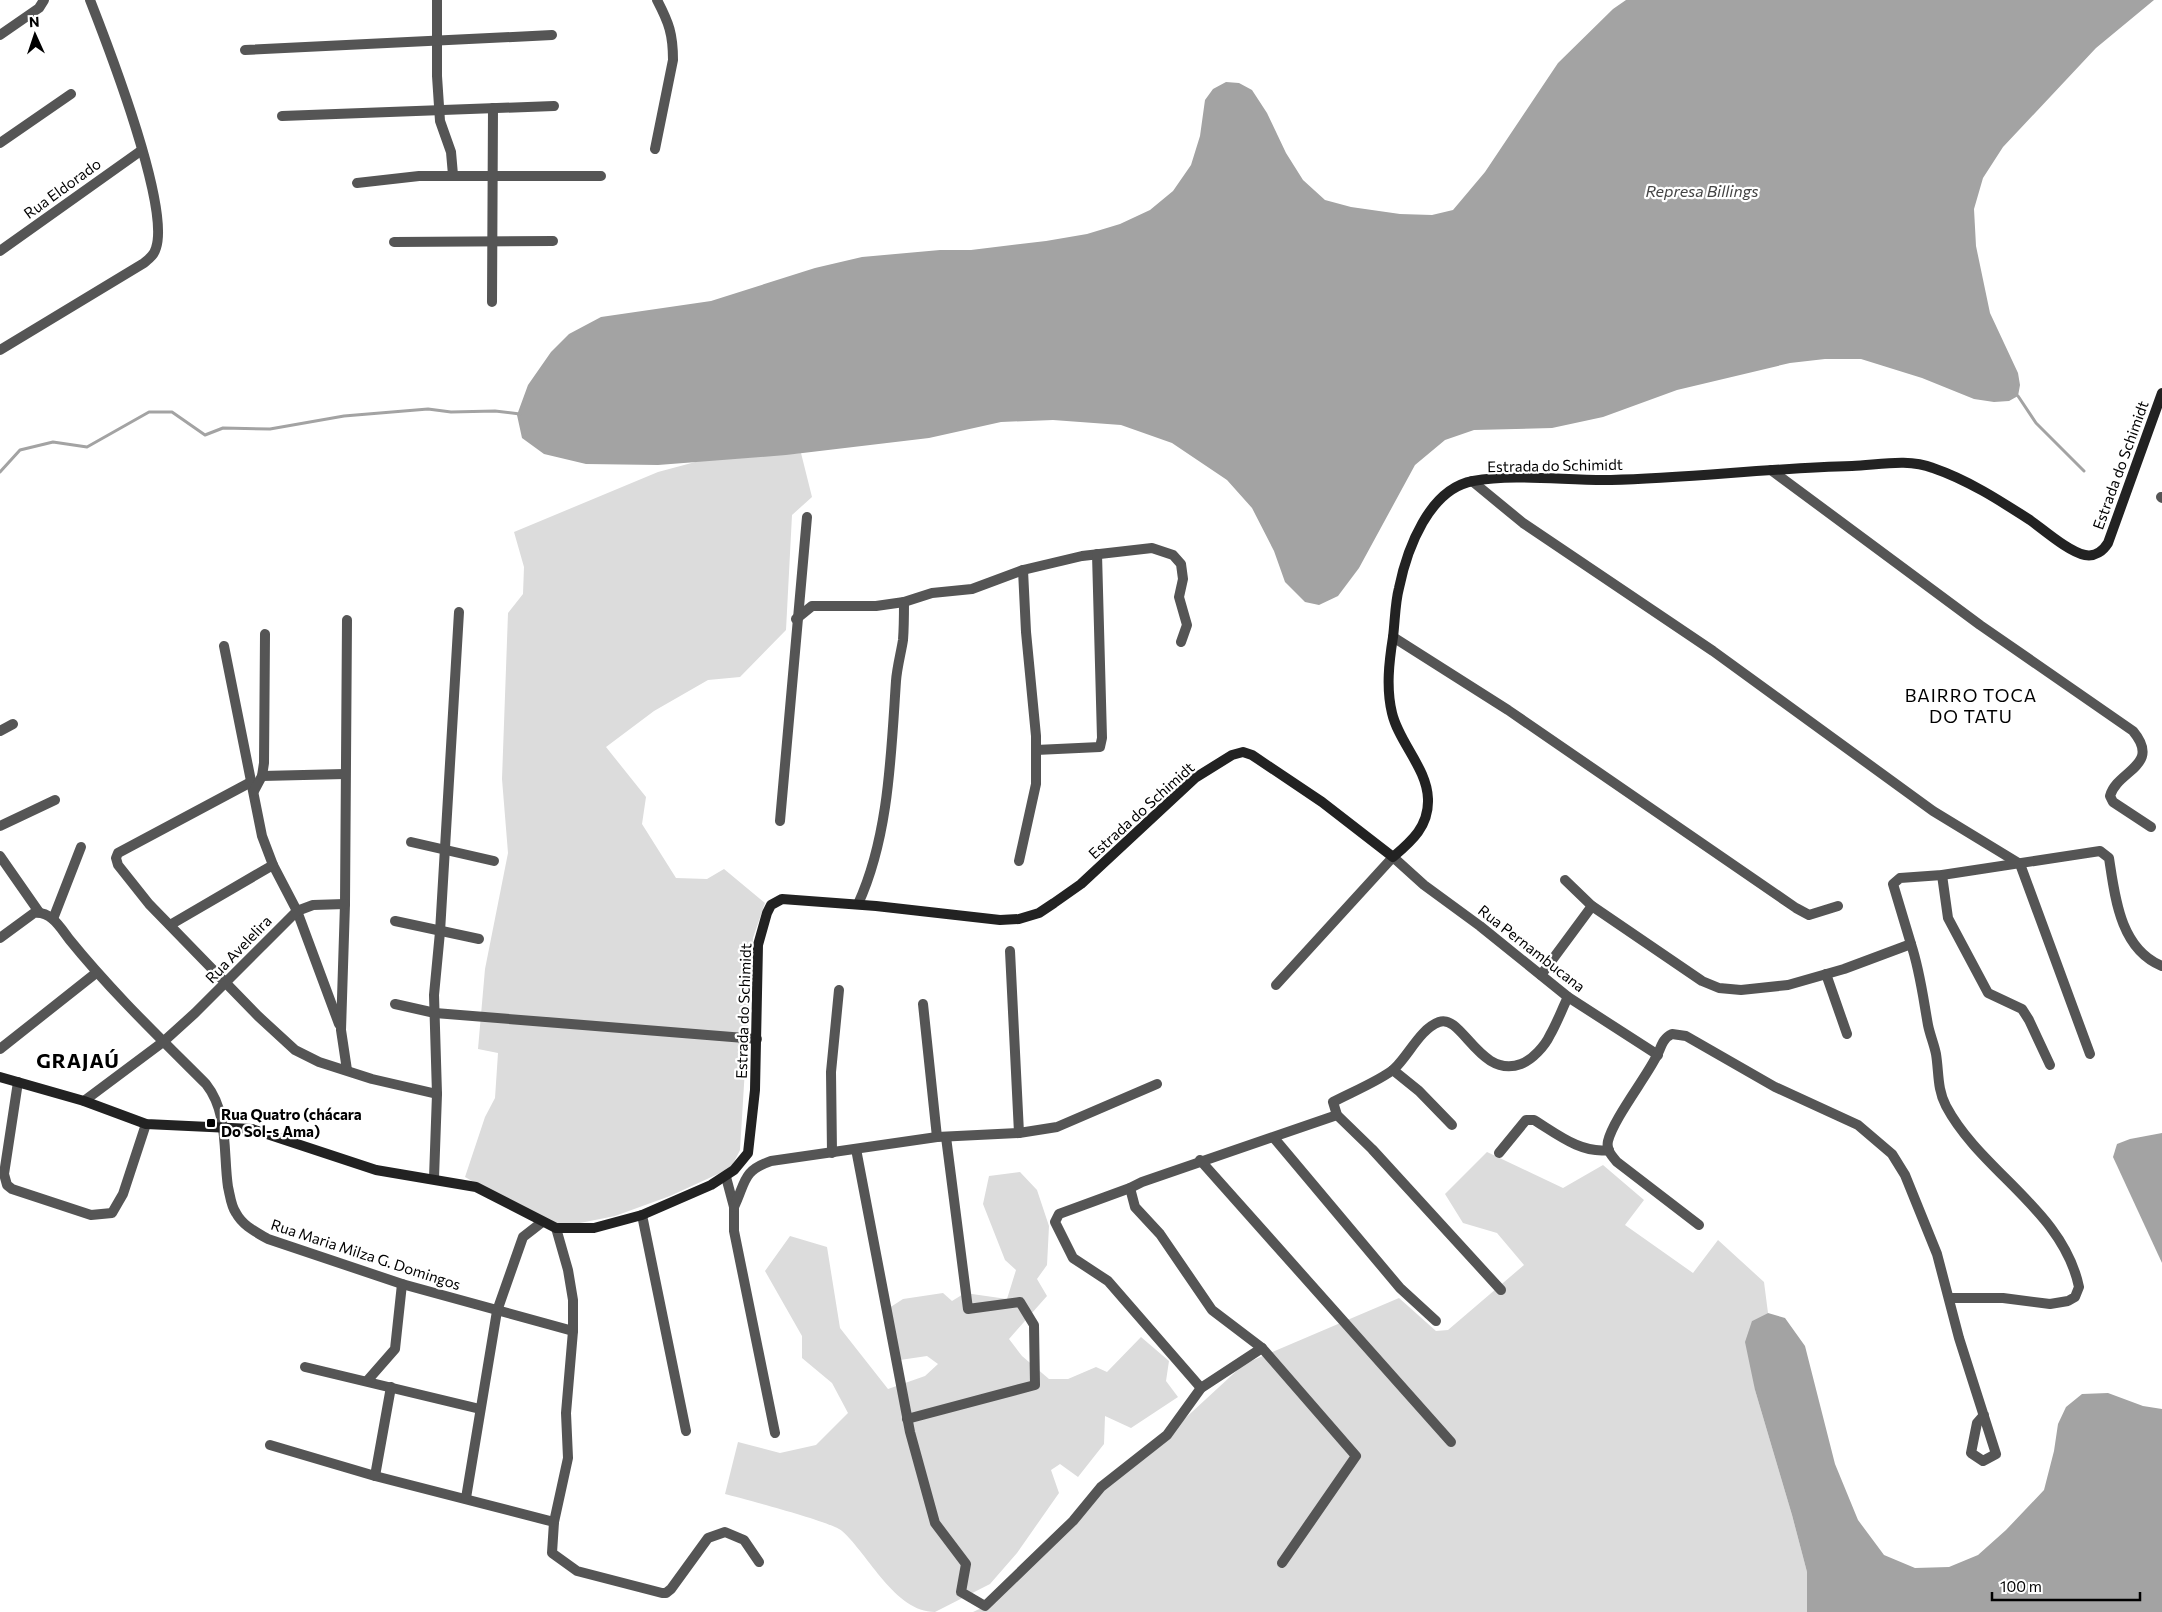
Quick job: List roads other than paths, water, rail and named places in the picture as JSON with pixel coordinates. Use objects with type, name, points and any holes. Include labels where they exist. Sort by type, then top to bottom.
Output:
[{"type":"street","points":[[0,35],[39,8],[44,0]]},
{"type":"street","points":[[0,350],[144,262],[153,255],[156,247],[158,232],[157,216],[142,150],[90,0]]},
{"type":"street","points":[[437,0],[440,121],[452,152],[453,175]]},
{"type":"street","points":[[656,149],[673,60],[670,24],[657,0]]},
{"type":"street","points":[[245,50],[552,35]]},
{"type":"street","points":[[0,143],[71,94]]},
{"type":"street","points":[[282,116],[554,106]]},
{"type":"street","points":[[492,108],[492,302]]},
{"type":"street","name":"Rua Eldorado","points":[[0,251],[142,150]]},
{"type":"street","points":[[357,183],[419,176],[453,175],[601,176]]},
{"type":"street","points":[[394,242],[553,241]]},
{"type":"street","name":"Estrada do Schimidt","points":[[0,1077],[84,1101],[146,1124],[252,1129],[376,1170],[434,1178],[476,1187],[541,1223],[556,1228],[594,1228],[642,1215],[726,1177],[742,1164],[748,1153],[755,1090],[758,946],[771,905],[782,899],[790,898],[858,904],[1000,920],[1019,919],[1039,913],[1081,884],[1195,778],[1232,755],[1243,752],[1252,755],[1322,802],[1393,857],[1420,830],[1427,815],[1428,797],[1424,782],[1399,734],[1392,713],[1389,679],[1398,588],[1422,523],[1433,506],[1454,488],[1472,481],[1512,479],[1611,480],[1913,463],[1931,467],[1995,497],[2078,552],[2094,555],[2104,549],[2108,543],[2162,393]]},
{"type":"street","points":[[1771,470],[1980,625],[2133,731],[2141,741],[2142,757],[2133,771],[2112,790],[2110,796],[2113,802],[2151,827]]},
{"type":"street","points":[[1472,481],[1523,523],[1713,651],[1925,806],[2020,864],[2090,1054]]},
{"type":"street","points":[[780,821],[796,619],[807,516]]},
{"type":"street","points":[[796,619],[812,606],[876,606],[904,602],[932,593],[972,589],[1024,570],[1097,554],[1152,548],[1173,555],[1181,564],[1179,597],[1187,625],[1181,642]]},
{"type":"street","points":[[1036,750],[1100,747],[1102,738],[1097,554]]},
{"type":"street","points":[[1019,861],[1036,784],[1036,750],[1024,570]]},
{"type":"street","points":[[858,904],[865,889],[884,818],[895,722],[896,680],[903,638],[904,602]]},
{"type":"street","points":[[434,1178],[437,1094],[434,995],[440,932],[460,612]]},
{"type":"street","points":[[347,620],[345,904],[341,1030],[347,1070]]},
{"type":"street","points":[[265,634],[262,776],[253,787],[116,856],[118,865],[134,886],[170,925],[258,1016],[295,1050],[319,1062],[390,1085],[437,1094]]},
{"type":"street","points":[[1393,637],[1508,710],[1796,908],[1808,915],[1838,906]]},
{"type":"street","points":[[224,646],[262,836],[273,865],[297,911],[341,1030]]},
{"type":"street","points":[[0,731],[13,724]]},
{"type":"street","points":[[262,776],[345,774]]},
{"type":"street","points":[[0,826],[55,800]]},
{"type":"street","points":[[411,842],[494,860]]},
{"type":"street","points":[[53,919],[81,847]]},
{"type":"street","points":[[1949,1298],[2002,1298],[2050,1304],[2075,1298],[2079,1287],[2070,1264],[2052,1230],[2036,1209],[1964,1132],[1945,1105],[1939,1089],[1936,1055],[1928,1026],[1920,971],[1893,884],[1900,878],[1942,875],[2100,851],[2109,858],[2120,913],[2132,942],[2149,961],[2162,966]]},
{"type":"street","points":[[0,856],[36,913],[0,938]]},
{"type":"street","points":[[1276,985],[1393,857]]},
{"type":"street","name":"Rua Pernambucana","points":[[1393,857],[1424,885],[1568,996],[1658,1055]]},
{"type":"street","points":[[170,925],[273,865]]},
{"type":"street","points":[[1942,875],[1948,918],[1983,985],[1988,993],[2022,1009],[2030,1020],[2050,1065]]},
{"type":"street","points":[[1565,880],[1592,906],[1690,973],[1719,988],[1741,990],[1788,985],[1826,974],[1911,944]]},
{"type":"street","points":[[297,911],[313,905],[345,904]]},
{"type":"street","points":[[1542,975],[1592,906]]},
{"type":"street","name":"Rua Avelelira","points":[[84,1101],[163,1042],[227,983],[297,911]]},
{"type":"street","name":"Rua Maria Milza G. Domingos","points":[[36,913],[53,919],[96,973],[214,1094],[224,1127],[224,1162],[230,1196],[235,1212],[249,1229],[268,1240],[402,1284],[574,1331]]},
{"type":"street","points":[[395,921],[479,939]]},
{"type":"street","points":[[1010,951],[1019,1133]]},
{"type":"street","points":[[0,1049],[96,973]]},
{"type":"street","points":[[1826,974],[1847,1034]]},
{"type":"street","points":[[832,1153],[831,1072],[839,990]]},
{"type":"street","points":[[1501,1290],[1372,1149],[1337,1115],[1333,1102],[1393,1070],[1431,1027],[1441,1021],[1449,1022],[1456,1027],[1480,1052],[1497,1066],[1509,1068],[1526,1062],[1550,1037],[1568,996]]},
{"type":"street","points":[[395,1004],[435,1013],[757,1039]]},
{"type":"street","points":[[907,1418],[1034,1384],[1034,1325],[1020,1302],[968,1309],[941,1137],[923,1004]]},
{"type":"street","points":[[1699,1225],[1617,1162],[1609,1150],[1608,1141],[1622,1113],[1658,1055],[1667,1036],[1672,1034],[1686,1036],[1775,1087],[1858,1125],[1878,1140],[1892,1154],[1905,1175],[1937,1254],[1984,1414]]},
{"type":"street","points":[[1393,1070],[1419,1092],[1452,1125]]},
{"type":"street","points":[[18,1082],[4,1174],[8,1185],[12,1189],[92,1215],[112,1213],[123,1194],[146,1124]]},
{"type":"street","points":[[734,1207],[746,1176],[755,1167],[771,1161],[941,1137],[1019,1133],[1057,1127],[1157,1084]]},
{"type":"street","points":[[1201,1388],[1108,1281],[1073,1258],[1055,1222],[1059,1214],[1200,1160],[1274,1138],[1337,1115]]},
{"type":"street","points":[[1499,1153],[1526,1120],[1534,1120],[1584,1149],[1596,1152],[1609,1150]]},
{"type":"street","points":[[1274,1138],[1400,1288],[1436,1321]]},
{"type":"street","points":[[856,1149],[907,1418],[935,1523],[966,1564],[961,1592],[985,1606],[1073,1521],[1101,1488],[1167,1435],[1201,1388],[1262,1348]]},
{"type":"street","points":[[1200,1160],[1451,1442]]},
{"type":"street","points":[[726,1177],[734,1207],[734,1231],[774,1433]]},
{"type":"street","points":[[1130,1188],[1136,1207],[1160,1234],[1212,1310],[1262,1348],[1356,1456],[1282,1563]]},
{"type":"street","points":[[642,1215],[686,1431]]},
{"type":"street","points":[[466,1498],[497,1311],[523,1237],[541,1223]]},
{"type":"street","points":[[556,1228],[568,1270],[573,1300],[574,1331],[566,1413],[568,1458],[554,1522],[552,1553],[577,1571],[666,1593],[671,1589],[708,1538],[725,1532],[744,1540],[759,1562]]},
{"type":"street","points":[[367,1381],[395,1349],[402,1284]]},
{"type":"street","points":[[304,1367],[391,1386],[480,1409]]},
{"type":"street","points":[[375,1476],[391,1386]]},
{"type":"street","points":[[270,1444],[375,1476],[554,1522]]},
{"type":"water","name":"Represa Billings","points":[[1626,0],[2154,0],[2096,48],[2003,147],[1983,178],[1974,209],[1976,246],[1990,313],[2018,373],[2020,385],[2018,396],[2009,401],[1994,402],[1974,399],[1922,378],[1861,359],[1825,359],[1790,363],[1677,390],[1603,417],[1552,428],[1474,430],[1445,440],[1415,465],[1359,568],[1338,596],[1319,605],[1305,602],[1285,582],[1274,551],[1252,508],[1227,480],[1172,443],[1121,425],[1053,420],[1001,422],[929,438],[786,455],[658,465],[586,464],[544,454],[522,438],[517,415],[528,385],[551,352],[569,334],[601,317],[711,301],[815,268],[862,257],[940,250],[971,250],[1087,234],[1120,224],[1150,210],[1173,191],[1191,165],[1200,136],[1205,100],[1213,89],[1226,82],[1239,83],[1252,90],[1267,113],[1286,153],[1303,180],[1325,200],[1351,207],[1400,214],[1432,215],[1453,210],[1485,172],[1558,63],[1613,9]]},
{"type":"water","points":[[2162,1133],[2162,1263],[2113,1157],[2117,1144],[2130,1139]]},
{"type":"water","points":[[1768,1313],[1785,1318],[1805,1346],[1835,1464],[1858,1520],[1884,1555],[1915,1568],[1949,1567],[1978,1555],[2006,1530],[2044,1490],[2054,1451],[2058,1424],[2066,1407],[2082,1394],[2108,1393],[2143,1406],[2162,1409],[2162,1612],[1807,1612],[1807,1572],[1755,1390],[1745,1342],[1752,1321]]},
{"type":"waterway","points":[[2018,396],[2036,423],[2084,471]]},
{"type":"waterway","points":[[0,472],[20,450],[53,442],[87,447],[149,412],[172,412],[205,435],[223,428],[270,429],[344,416],[428,409],[451,412],[495,411],[520,414]]},
{"type":"place","name":"Rua Quatro (chácara Do Sol-s Ama)","points":[[211,1123]]},
{"type":"district","name":"BAIRRO TOCA DO TATU","points":[[1971,705]]},
{"type":"district","name":"GRAJAÚ","points":[[78,1060]]}]
